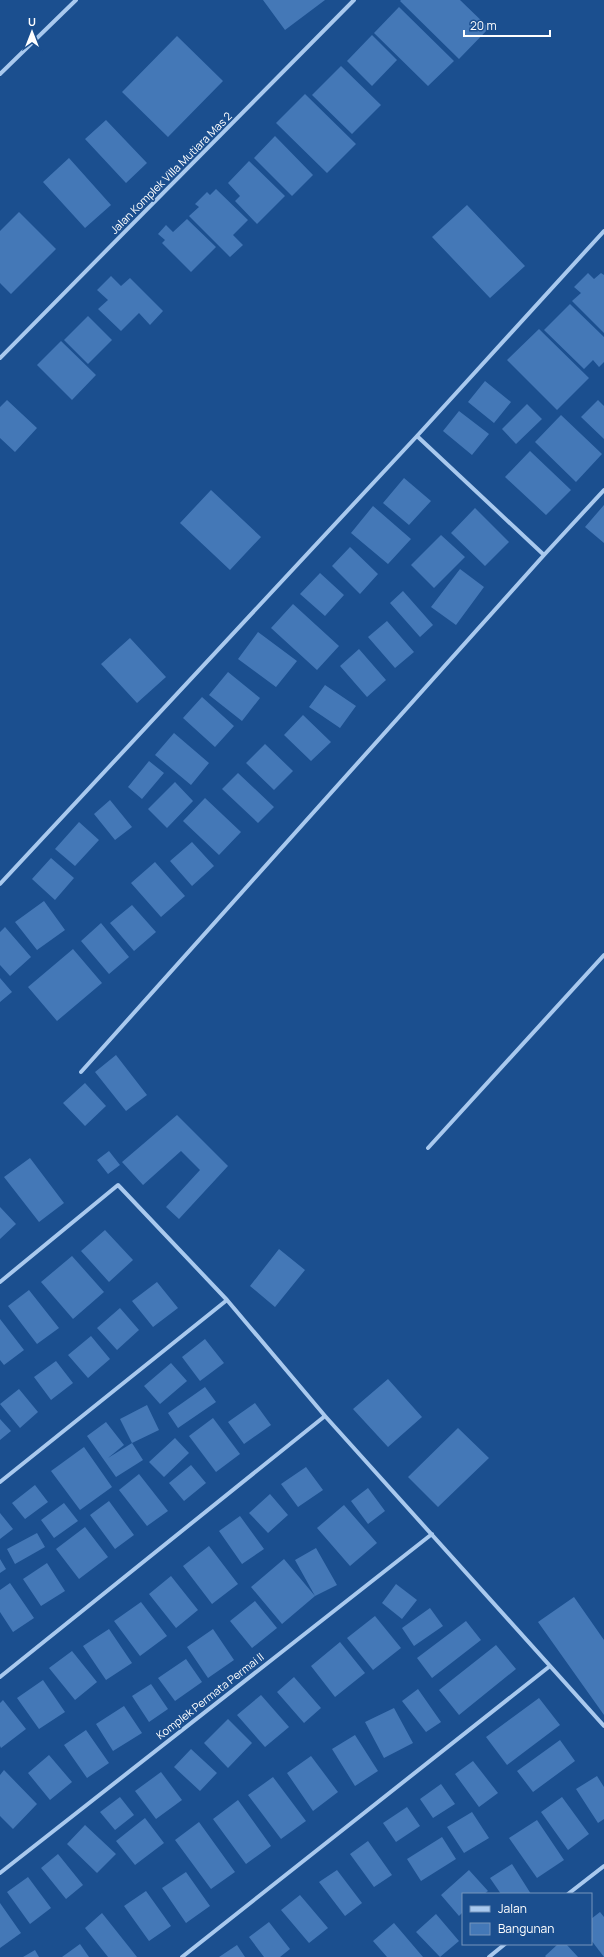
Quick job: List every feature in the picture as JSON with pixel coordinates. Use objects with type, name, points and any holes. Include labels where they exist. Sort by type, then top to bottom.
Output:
[{"type":"street","points":[[0,74],[76,0]]},
{"type":"street","name":"Jalan Komplek Villa Mutiara Mas 2","points":[[0,358],[354,0]]},
{"type":"street","points":[[0,884],[417,436],[604,231]]},
{"type":"street","points":[[417,436],[544,555]]},
{"type":"street","points":[[81,1072],[604,490]]},
{"type":"street","points":[[428,1148],[604,955]]},
{"type":"street","points":[[0,1282],[118,1185],[227,1300],[325,1416],[604,1726]]},
{"type":"street","points":[[0,1482],[227,1300]]},
{"type":"street","points":[[0,1677],[325,1416]]},
{"type":"street","name":"Komplek Permata Permai II","points":[[0,1873],[432,1534]]},
{"type":"street","points":[[182,1957],[550,1666]]},
{"type":"street","points":[[569,1893],[604,1866]]},
{"type":"street","points":[[489,1957],[504,1945]]},
{"type":"building","points":[[263,0],[325,0],[285,30]]},
{"type":"building","points":[[460,0],[489,28],[459,59],[400,1]]},
{"type":"building","points":[[399,7],[454,61],[428,86],[374,33]]},
{"type":"building","points":[[372,35],[397,60],[372,86],[347,61]]},
{"type":"building","points":[[177,36],[223,81],[168,137],[122,92]]},
{"type":"building","points":[[341,66],[381,105],[352,134],[312,95]]},
{"type":"building","points":[[305,94],[356,144],[327,173],[276,123]]},
{"type":"building","points":[[106,120],[147,163],[126,183],[85,139]]},
{"type":"building","points":[[275,136],[313,175],[292,196],[254,158]]},
{"type":"building","points":[[69,158],[111,205],[85,228],[43,182]]},
{"type":"building","points":[[249,161],[285,196],[257,224],[235,201],[240,196],[228,183]]},
{"type":"building","points":[[216,189],[248,220],[233,235],[243,245],[230,257],[189,216],[199,207],[195,204],[207,192],[210,195]]},
{"type":"building","points":[[467,205],[525,266],[490,298],[432,237]]},
{"type":"building","points":[[19,212],[56,249],[11,294],[0,283],[0,231]]},
{"type":"building","points":[[187,219],[216,247],[191,272],[162,243],[165,240],[158,234],[166,225],[173,232]]},
{"type":"building","points":[[588,273],[594,279],[601,273],[604,275],[604,333],[572,301],[581,293],[574,287]]},
{"type":"building","points":[[111,276],[121,286],[130,278],[163,311],[150,325],[139,313],[121,331],[98,309],[108,300],[97,290]]},
{"type":"building","points":[[570,304],[604,337],[604,362],[599,367],[593,360],[584,369],[544,330]]},
{"type":"building","points":[[88,316],[112,340],[88,364],[64,340]]},
{"type":"building","points":[[539,329],[589,378],[557,410],[507,360]]},
{"type":"building","points":[[61,341],[96,375],[72,400],[37,365]]},
{"type":"building","points":[[485,381],[511,402],[494,423],[468,402]]},
{"type":"building","points":[[7,400],[37,428],[15,452],[0,438],[0,407]]},
{"type":"building","points":[[598,400],[604,406],[604,439],[581,417]]},
{"type":"building","points":[[527,404],[542,419],[516,444],[502,429]]},
{"type":"building","points":[[459,411],[489,434],[472,455],[443,431]]},
{"type":"building","points":[[561,415],[602,454],[576,482],[535,442]]},
{"type":"building","points":[[530,451],[571,490],[546,515],[505,477]]},
{"type":"building","points":[[404,478],[431,501],[409,525],[383,503]]},
{"type":"building","points":[[211,490],[261,537],[230,570],[180,523]]},
{"type":"building","points":[[604,505],[604,543],[585,527]]},
{"type":"building","points":[[373,506],[411,539],[388,564],[351,533]]},
{"type":"building","points":[[475,508],[509,542],[485,566],[451,533]]},
{"type":"building","points":[[441,535],[465,557],[434,588],[411,565]]},
{"type":"building","points":[[350,547],[378,574],[360,594],[332,566]]},
{"type":"building","points":[[460,569],[484,587],[456,625],[431,607]]},
{"type":"building","points":[[320,573],[344,595],[325,616],[300,594]]},
{"type":"building","points":[[403,591],[433,625],[420,637],[390,603]]},
{"type":"building","points":[[293,604],[339,646],[317,670],[271,628]]},
{"type":"building","points":[[387,621],[414,652],[395,668],[368,637]]},
{"type":"building","points":[[258,632],[297,661],[276,687],[238,659]]},
{"type":"building","points":[[130,638],[166,677],[137,703],[101,664]]},
{"type":"building","points":[[359,649],[386,680],[367,697],[340,666]]},
{"type":"building","points":[[228,672],[260,698],[242,721],[209,695]]},
{"type":"building","points":[[325,685],[356,706],[340,728],[309,707]]},
{"type":"building","points":[[202,697],[234,726],[215,747],[183,718]]},
{"type":"building","points":[[303,715],[331,742],[311,761],[284,735]]},
{"type":"building","points":[[174,733],[209,763],[191,785],[155,755]]},
{"type":"building","points":[[265,744],[293,771],[274,790],[246,763]]},
{"type":"building","points":[[149,761],[164,773],[142,799],[128,787]]},
{"type":"building","points":[[238,773],[274,807],[258,823],[222,789]]},
{"type":"building","points":[[175,782],[193,801],[167,828],[148,809]]},
{"type":"building","points":[[205,798],[241,832],[219,855],[183,821]]},
{"type":"building","points":[[110,800],[132,827],[115,840],[94,814]]},
{"type":"building","points":[[79,822],[99,840],[75,866],[55,849]]},
{"type":"building","points":[[192,842],[214,866],[192,886],[170,861]]},
{"type":"building","points":[[51,858],[74,878],[55,900],[32,879]]},
{"type":"building","points":[[155,862],[185,896],[161,917],[131,883]]},
{"type":"building","points":[[44,901],[65,930],[37,950],[15,922]]},
{"type":"building","points":[[132,905],[156,932],[134,951],[110,923]]},
{"type":"building","points":[[101,923],[129,957],[109,974],[81,941]]},
{"type":"building","points":[[5,927],[31,957],[10,976],[0,965],[0,932]]},
{"type":"building","points":[[73,949],[102,983],[57,1021],[28,987]]},
{"type":"building","points":[[0,978],[12,992],[0,1002]]},
{"type":"building","points":[[116,1055],[147,1095],[126,1111],[95,1072]]},
{"type":"building","points":[[85,1083],[106,1106],[85,1126],[63,1103]]},
{"type":"building","points":[[177,1115],[228,1166],[179,1219],[166,1207],[200,1170],[181,1151],[143,1185],[122,1162]]},
{"type":"building","points":[[109,1151],[120,1165],[108,1174],[97,1160]]},
{"type":"building","points":[[30,1158],[64,1203],[39,1222],[4,1177]]},
{"type":"building","points":[[0,1207],[16,1224],[0,1239]]},
{"type":"building","points":[[105,1230],[133,1260],[109,1282],[81,1251]]},
{"type":"building","points":[[279,1249],[305,1270],[275,1307],[250,1286]]},
{"type":"building","points":[[72,1256],[104,1292],[73,1319],[41,1282]]},
{"type":"building","points":[[157,1282],[178,1308],[153,1327],[132,1301]]},
{"type":"building","points":[[29,1290],[59,1328],[37,1344],[8,1306]]},
{"type":"building","points":[[120,1308],[139,1330],[117,1350],[97,1328]]},
{"type":"building","points":[[0,1319],[24,1350],[4,1365],[0,1360]]},
{"type":"building","points":[[91,1336],[110,1359],[88,1378],[68,1355]]},
{"type":"building","points":[[205,1339],[224,1363],[200,1381],[182,1357]]},
{"type":"building","points":[[56,1361],[73,1383],[51,1400],[34,1377]]},
{"type":"building","points":[[171,1363],[187,1381],[160,1404],[144,1386]]},
{"type":"building","points":[[388,1379],[422,1417],[388,1447],[353,1409]]},
{"type":"building","points":[[205,1387],[216,1402],[178,1428],[168,1413]]},
{"type":"building","points":[[19,1389],[38,1412],[20,1428],[0,1404]]},
{"type":"building","points":[[255,1403],[271,1425],[244,1444],[228,1422]]},
{"type":"building","points":[[147,1405],[159,1430],[132,1443],[120,1419]]},
{"type":"building","points":[[213,1418],[240,1454],[216,1472],[189,1436]]},
{"type":"building","points":[[0,1419],[11,1431],[0,1440]]},
{"type":"building","points":[[106,1422],[124,1445],[108,1458],[132,1443],[143,1460],[116,1477],[87,1436]]},
{"type":"building","points":[[458,1428],[489,1458],[438,1507],[408,1477]]},
{"type":"building","points":[[175,1438],[189,1453],[164,1477],[149,1462]]},
{"type":"building","points":[[84,1447],[112,1487],[80,1510],[51,1471]]},
{"type":"building","points":[[191,1465],[206,1483],[184,1501],[169,1483]]},
{"type":"building","points":[[306,1467],[323,1490],[298,1507],[281,1484]]},
{"type":"building","points":[[139,1474],[168,1511],[147,1526],[119,1490]]},
{"type":"building","points":[[35,1485],[48,1502],[25,1519],[12,1503]]},
{"type":"building","points":[[368,1488],[385,1511],[368,1524],[351,1501]]},
{"type":"building","points":[[270,1494],[288,1515],[268,1533],[249,1513]]},
{"type":"building","points":[[109,1501],[134,1535],[115,1549],[90,1515]]},
{"type":"building","points":[[64,1503],[78,1521],[54,1538],[41,1520]]},
{"type":"building","points":[[344,1505],[377,1543],[350,1566],[317,1528]]},
{"type":"building","points":[[0,1513],[13,1529],[0,1539]]},
{"type":"building","points":[[240,1516],[264,1549],[242,1564],[219,1531]]},
{"type":"building","points":[[85,1527],[108,1557],[79,1579],[56,1549]]},
{"type":"building","points":[[37,1533],[45,1547],[15,1564],[7,1549]]},
{"type":"building","points":[[209,1546],[238,1584],[212,1604],[183,1566]]},
{"type":"building","points":[[316,1548],[337,1585],[315,1596],[295,1560]]},
{"type":"building","points":[[0,1559],[6,1569],[0,1573]]},
{"type":"building","points":[[284,1559],[315,1596],[282,1624],[251,1587]]},
{"type":"building","points":[[47,1563],[65,1591],[41,1606],[23,1579]]},
{"type":"building","points":[[171,1576],[198,1610],[176,1628],[149,1594]]},
{"type":"building","points":[[10,1583],[34,1618],[13,1632],[0,1612],[0,1590]]},
{"type":"building","points":[[396,1584],[417,1600],[402,1619],[382,1603]]},
{"type":"building","points":[[574,1597],[604,1640],[604,1715],[538,1622]]},
{"type":"building","points":[[255,1601],[277,1628],[252,1648],[230,1621]]},
{"type":"building","points":[[141,1602],[167,1636],[140,1656],[114,1621]]},
{"type":"building","points":[[430,1608],[443,1626],[414,1646],[402,1628]]},
{"type":"building","points":[[375,1616],[401,1648],[373,1670],[347,1638]]},
{"type":"building","points":[[466,1621],[481,1640],[432,1678],[417,1658]]},
{"type":"building","points":[[109,1629],[132,1663],[106,1680],[83,1646]]},
{"type":"building","points":[[213,1629],[234,1660],[208,1678],[187,1647]]},
{"type":"building","points":[[340,1642],[365,1673],[335,1697],[311,1666]]},
{"type":"building","points":[[496,1645],[516,1669],[459,1715],[439,1690]]},
{"type":"building","points":[[72,1651],[97,1682],[75,1700],[49,1668]]},
{"type":"building","points":[[186,1659],[202,1682],[175,1701],[158,1678]]},
{"type":"building","points":[[294,1677],[321,1708],[304,1723],[277,1692]]},
{"type":"building","points":[[43,1680],[65,1712],[39,1729],[17,1698]]},
{"type":"building","points":[[151,1684],[168,1709],[149,1722],[132,1696]]},
{"type":"building","points":[[418,1689],[441,1722],[426,1732],[402,1701]]},
{"type":"building","points":[[261,1695],[289,1727],[265,1747],[237,1715]]},
{"type":"building","points":[[539,1698],[560,1725],[507,1765],[486,1737]]},
{"type":"building","points":[[3,1700],[26,1729],[1,1748],[0,1703]]},
{"type":"building","points":[[124,1706],[142,1733],[113,1751],[96,1724]]},
{"type":"building","points":[[394,1708],[413,1743],[384,1758],[365,1722]]},
{"type":"building","points":[[228,1719],[252,1743],[228,1768],[204,1743]]},
{"type":"building","points":[[86,1730],[109,1763],[87,1778],[64,1745]]},
{"type":"building","points":[[355,1735],[378,1771],[355,1786],[332,1749]]},
{"type":"building","points":[[560,1740],[575,1761],[533,1792],[517,1771]]},
{"type":"building","points":[[191,1749],[217,1773],[200,1791],[174,1767]]},
{"type":"building","points":[[49,1755],[72,1782],[50,1800],[28,1773]]},
{"type":"building","points":[[311,1756],[338,1792],[313,1811],[287,1773]]},
{"type":"building","points":[[473,1761],[498,1793],[479,1807],[455,1774]]},
{"type":"building","points":[[4,1770],[37,1804],[13,1829],[0,1816],[0,1775]]},
{"type":"building","points":[[161,1772],[182,1800],[156,1819],[135,1791]]},
{"type":"building","points":[[597,1776],[604,1787],[604,1819],[598,1823],[576,1789]]},
{"type":"building","points":[[273,1777],[306,1821],[281,1839],[248,1795]]},
{"type":"building","points":[[441,1784],[455,1804],[433,1818],[420,1799]]},
{"type":"building","points":[[120,1797],[134,1815],[115,1830],[100,1812]]},
{"type":"building","points":[[562,1797],[589,1834],[568,1850],[541,1812]]},
{"type":"building","points":[[238,1800],[271,1846],[246,1864],[213,1819]]},
{"type":"building","points":[[407,1807],[420,1826],[396,1842],[383,1823]]},
{"type":"building","points":[[472,1812],[489,1838],[464,1853],[447,1827]]},
{"type":"building","points":[[145,1818],[164,1843],[135,1865],[116,1841]]},
{"type":"building","points":[[537,1820],[564,1860],[537,1878],[509,1838]]},
{"type":"building","points":[[199,1822],[235,1872],[211,1889],[175,1840]]},
{"type":"building","points":[[85,1825],[116,1854],[97,1873],[67,1844]]},
{"type":"building","points":[[442,1837],[456,1859],[421,1881],[407,1859]]},
{"type":"building","points":[[368,1841],[392,1875],[374,1887],[350,1854]]},
{"type":"building","points":[[58,1854],[83,1885],[66,1899],[41,1868]]},
{"type":"building","points":[[512,1864],[530,1893],[500,1893],[490,1878]]},
{"type":"building","points":[[337,1870],[362,1903],[345,1916],[319,1882]]},
{"type":"building","points":[[469,1870],[488,1891],[485,1893],[462,1893],[462,1913],[459,1916],[441,1895]]},
{"type":"building","points":[[186,1872],[210,1906],[186,1923],[162,1888]]},
{"type":"building","points":[[28,1877],[51,1908],[30,1924],[7,1892]]},
{"type":"building","points":[[146,1891],[171,1926],[149,1941],[124,1906]]},
{"type":"building","points":[[300,1895],[328,1928],[309,1943],[281,1910]]},
{"type":"building","points":[[0,1903],[21,1933],[0,1948]]},
{"type":"building","points":[[600,1912],[604,1917],[604,1957],[592,1941],[592,1918]]},
{"type":"building","points":[[102,1913],[137,1957],[108,1957],[85,1928]]},
{"type":"building","points":[[436,1914],[459,1941],[440,1957],[416,1932]]},
{"type":"building","points":[[269,1922],[290,1949],[280,1957],[264,1957],[249,1937]]},
{"type":"building","points":[[394,1923],[423,1957],[387,1957],[373,1941]]},
{"type":"building","points":[[80,1944],[89,1957],[62,1957]]},
{"type":"building","points":[[237,1945],[245,1957],[219,1957]]},
{"type":"building","points":[[557,1945],[567,1945],[578,1957],[546,1957],[545,1956]]},
{"type":"building","points":[[35,1950],[39,1957],[23,1957]]}]
